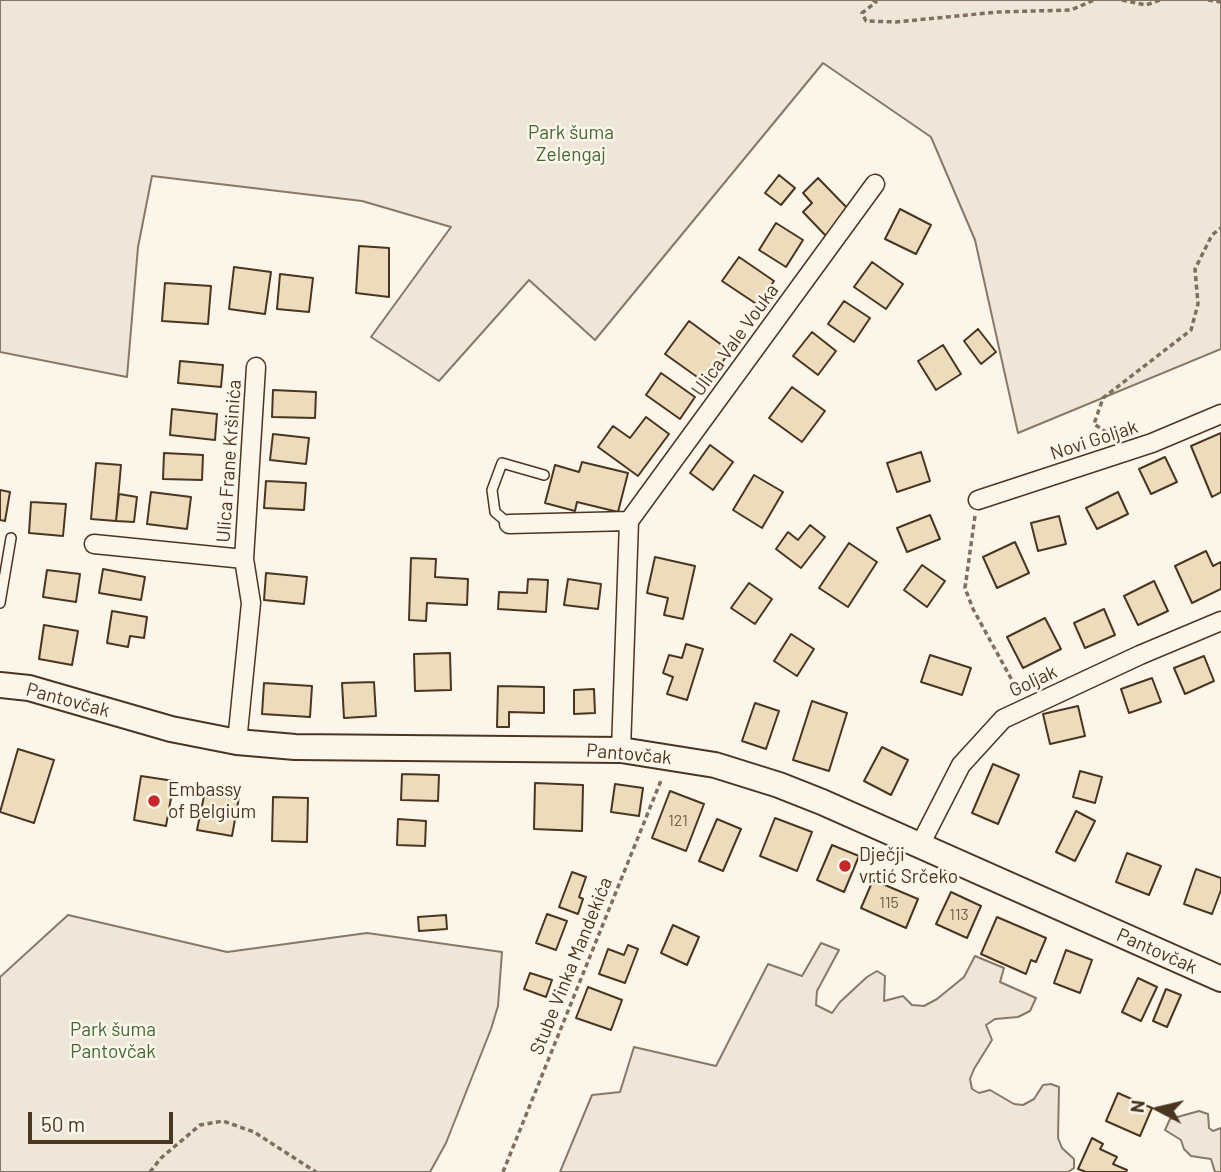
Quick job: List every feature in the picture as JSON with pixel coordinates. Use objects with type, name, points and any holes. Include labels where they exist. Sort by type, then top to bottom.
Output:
[{"type":"main road","name":"Pantovčak","points":[[0,685],[41,691],[170,729],[237,742],[295,747],[621,750],[715,765],[779,785],[1221,979]]},
{"type":"street","name":"Ulica Vale Vouka","points":[[628,522],[875,184]]},
{"type":"street","name":"Ulica Frane Kršinića","points":[[237,742],[251,603],[244,559],[256,366]]},
{"type":"street","name":"Novi Goljak","points":[[978,500],[1133,449],[1221,414]]},
{"type":"street","points":[[509,524],[628,522],[621,750]]},
{"type":"street","name":"Ulica Frane Kršinića","points":[[94,544],[244,559]]},
{"type":"street","name":"Goljak","points":[[920,845],[961,765],[1003,719],[1026,706],[1221,621]]},
{"type":"lane","points":[[509,524],[495,513],[492,490],[502,463],[544,475]]},
{"type":"lane","points":[[0,603],[11,538]]},
{"type":"path","points":[[873,0],[876,2],[862,13],[866,21],[896,22],[998,12],[1071,10],[1094,0]]},
{"type":"path","points":[[1122,0],[1146,5],[1160,0]]},
{"type":"path","points":[[1208,0],[1221,2]]},
{"type":"path","points":[[1133,449],[1094,424],[1103,398],[1191,330],[1198,304],[1195,269],[1212,235],[1221,228]]},
{"type":"path","points":[[978,500],[965,588],[973,609],[1026,706]]},
{"type":"path","name":"Stube Vinka Mandekića","points":[[503,1172],[665,771]]},
{"type":"path","points":[[150,1172],[161,1158],[200,1125],[223,1121],[254,1132],[316,1172]]},
{"type":"green space","name":"Park šuma Zelengaj","points":[[0,0],[1221,0],[1221,349],[1018,433],[975,240],[931,137],[823,63],[595,340],[529,280],[439,381],[371,337],[451,227],[362,201],[152,176],[138,247],[127,377],[0,352]]},
{"type":"green space","name":"Park šuma Pantovčak","points":[[68,915],[227,952],[367,933],[502,952],[498,1006],[491,1029],[446,1143],[430,1172],[0,1172],[0,977]]},
{"type":"green space","points":[[821,943],[839,950],[817,991],[816,1005],[832,1013],[840,1002],[877,971],[885,976],[884,1001],[903,996],[912,1005],[924,1006],[964,977],[975,956],[1004,968],[1000,982],[1036,998],[1030,1011],[1018,1017],[995,1019],[986,1025],[992,1040],[974,1069],[970,1079],[972,1089],[979,1093],[990,1090],[1014,1104],[1023,1105],[1034,1099],[1043,1085],[1059,1087],[1058,1138],[1062,1148],[1074,1159],[1074,1168],[1068,1172],[560,1172],[592,1095],[620,1092],[634,1047],[716,1066],[768,964],[802,976]]},
{"type":"green space","points":[[1199,1111],[1208,1114],[1209,1128],[1213,1131],[1221,1128],[1221,1172],[1215,1172],[1211,1159],[1191,1156],[1184,1149],[1181,1140],[1165,1130],[1170,1119]]},
{"type":"building","points":[[779,175],[795,188],[781,205],[765,193]]},
{"type":"building","points":[[818,178],[852,213],[827,237],[803,212],[812,203],[803,193]]},
{"type":"building","points":[[900,209],[931,225],[916,254],[885,239]]},
{"type":"building","points":[[776,223],[803,240],[786,267],[759,250]]},
{"type":"building","points":[[359,246],[389,248],[389,297],[356,293]]},
{"type":"building","points":[[739,257],[774,281],[758,305],[722,281]]},
{"type":"building","points":[[872,262],[903,284],[886,309],[854,287]]},
{"type":"building","points":[[234,267],[271,272],[265,314],[229,309]]},
{"type":"building","points":[[280,274],[313,278],[309,312],[277,309]]},
{"type":"building","points":[[165,283],[211,286],[208,324],[162,321]]},
{"type":"building","points":[[844,301],[870,318],[854,342],[828,324]]},
{"type":"building","points":[[689,321],[730,351],[707,384],[665,354]]},
{"type":"building","points":[[978,329],[996,352],[981,364],[964,341]]},
{"type":"building","points":[[812,332],[836,351],[818,375],[793,356]]},
{"type":"building","points":[[943,345],[961,374],[936,390],[918,361]]},
{"type":"building","points":[[180,361],[223,365],[221,387],[178,383]]},
{"type":"building","points":[[661,373],[695,397],[680,419],[646,395]]},
{"type":"building","points":[[792,387],[825,411],[802,442],[769,418]]},
{"type":"building","points":[[273,390],[316,392],[315,418],[272,417]]},
{"type":"building","points":[[172,409],[217,414],[215,440],[170,435]]},
{"type":"building","points":[[646,417],[669,434],[638,476],[598,447],[613,426],[630,438]]},
{"type":"building","points":[[1221,433],[1221,492],[1212,497],[1191,446]]},
{"type":"building","points":[[273,434],[309,438],[306,464],[270,460]]},
{"type":"building","points":[[710,445],[733,462],[713,490],[690,473]]},
{"type":"building","points":[[921,452],[930,481],[897,492],[887,463]]},
{"type":"building","points":[[164,453],[203,455],[202,480],[163,479]]},
{"type":"building","points":[[1165,457],[1177,482],[1151,494],[1139,469]]},
{"type":"building","points":[[582,462],[628,473],[618,512],[577,502],[575,511],[545,503],[555,465],[579,472]]},
{"type":"building","points":[[96,463],[121,465],[116,521],[91,519]]},
{"type":"building","points":[[754,475],[783,492],[762,528],[733,510]]},
{"type":"building","points":[[266,481],[306,483],[304,510],[264,508]]},
{"type":"building","points":[[0,490],[10,492],[5,521],[0,520]]},
{"type":"building","points":[[151,492],[191,497],[187,529],[147,524]]},
{"type":"building","points":[[1118,492],[1128,514],[1097,529],[1086,508]]},
{"type":"building","points":[[119,494],[137,497],[134,522],[116,521]]},
{"type":"building","points":[[31,502],[66,504],[63,536],[29,533]]},
{"type":"building","points":[[930,515],[940,539],[907,552],[897,528]]},
{"type":"building","points":[[1059,516],[1066,544],[1038,551],[1031,523]]},
{"type":"building","points":[[810,525],[825,537],[801,568],[776,549],[788,532],[798,540]]},
{"type":"building","points":[[1015,542],[1029,573],[997,588],[983,557]]},
{"type":"building","points":[[849,543],[877,562],[848,607],[819,588]]},
{"type":"building","points":[[1206,551],[1213,566],[1221,562],[1221,589],[1192,603],[1175,566]]},
{"type":"building","points":[[655,557],[695,566],[683,619],[664,615],[668,598],[647,593]]},
{"type":"building","points":[[411,558],[436,559],[435,577],[468,579],[467,605],[427,603],[426,621],[409,620]]},
{"type":"building","points":[[922,565],[945,581],[927,607],[904,590]]},
{"type":"building","points":[[103,569],[145,577],[141,600],[99,593]]},
{"type":"building","points":[[47,570],[80,574],[76,602],[43,597]]},
{"type":"building","points":[[266,573],[307,577],[304,604],[264,600]]},
{"type":"building","points":[[528,579],[548,580],[546,612],[498,609],[499,592],[527,593]]},
{"type":"building","points":[[568,579],[601,584],[598,609],[564,605]]},
{"type":"building","points":[[1154,581],[1168,611],[1138,625],[1124,596]]},
{"type":"building","points":[[749,583],[772,599],[755,624],[731,608]]},
{"type":"building","points":[[1104,609],[1115,635],[1085,648],[1074,623]]},
{"type":"building","points":[[112,611],[147,617],[144,638],[130,636],[128,647],[107,643]]},
{"type":"building","points":[[1045,618],[1061,649],[1023,668],[1007,637]]},
{"type":"building","points":[[44,625],[78,631],[72,665],[39,659]]},
{"type":"building","points":[[791,634],[814,649],[797,676],[774,661]]},
{"type":"building","points":[[686,644],[703,649],[687,700],[667,694],[673,677],[663,673],[669,655],[682,658]]},
{"type":"building","points":[[450,653],[451,690],[415,691],[414,654]]},
{"type":"building","points":[[930,655],[971,668],[962,695],[921,682]]},
{"type":"building","points":[[1204,656],[1214,681],[1185,694],[1174,668]]},
{"type":"building","points":[[1152,678],[1161,702],[1129,713],[1121,689]]},
{"type":"building","points":[[374,682],[376,716],[344,718],[342,683]]},
{"type":"building","points":[[264,683],[312,686],[310,717],[262,714]]},
{"type":"building","points":[[498,686],[544,687],[544,713],[509,712],[509,727],[497,727]]},
{"type":"building","points":[[594,689],[595,713],[574,714],[574,690]]},
{"type":"building","points":[[812,701],[847,713],[829,771],[793,760]]},
{"type":"building","points":[[755,703],[779,711],[766,749],[742,741]]},
{"type":"building","points":[[1078,706],[1085,736],[1050,744],[1043,714]]},
{"type":"building","points":[[882,747],[908,760],[891,795],[864,781]]},
{"type":"building","points":[[18,749],[54,760],[34,823],[0,812]]},
{"type":"building","points":[[993,764],[1019,775],[998,824],[972,813]]},
{"type":"building","points":[[1080,771],[1102,777],[1095,803],[1073,797]]},
{"type":"building","points":[[402,774],[439,775],[438,801],[401,800]]},
{"type":"building","name":"Embassy of Belgium","points":[[141,776],[174,781],[166,826],[134,820]]},
{"type":"building","points":[[535,783],[583,785],[582,831],[534,829]]},
{"type":"building","points":[[615,784],[643,788],[639,816],[611,812]]},
{"type":"building","points":[[205,791],[239,797],[232,836],[197,830]]},
{"type":"building","points":[[670,791],[704,804],[686,851],[652,838]]},
{"type":"building","points":[[273,797],[308,798],[307,842],[272,841]]},
{"type":"building","points":[[1076,811],[1095,821],[1075,861],[1056,852]]},
{"type":"building","points":[[775,818],[812,832],[797,871],[760,856]]},
{"type":"building","points":[[398,819],[426,821],[425,846],[397,845]]},
{"type":"building","points":[[717,819],[741,829],[723,871],[699,861]]},
{"type":"building","points":[[832,845],[859,856],[844,892],[817,880]]},
{"type":"building","points":[[1127,853],[1161,866],[1149,895],[1116,882]]},
{"type":"building","points":[[1196,869],[1221,878],[1221,890],[1212,914],[1184,904]]},
{"type":"building","points":[[572,872],[586,877],[579,897],[583,899],[578,914],[559,907]]},
{"type":"building","points":[[873,880],[918,899],[906,928],[861,908]]},
{"type":"building","points":[[951,892],[981,906],[967,938],[936,924]]},
{"type":"building","points":[[547,914],[567,921],[556,950],[536,943]]},
{"type":"building","points":[[446,915],[447,929],[419,931],[418,917]]},
{"type":"building","points":[[997,917],[1046,938],[1036,962],[1031,960],[1026,974],[981,954]]},
{"type":"building","points":[[673,925],[699,937],[687,965],[661,953]]},
{"type":"building","points":[[628,945],[638,949],[625,983],[599,974],[608,949],[624,955]]},
{"type":"building","points":[[1066,950],[1092,960],[1080,993],[1054,983]]},
{"type":"building","points":[[530,973],[552,980],[546,997],[524,989]]},
{"type":"building","points":[[1138,978],[1157,987],[1141,1021],[1122,1012]]},
{"type":"building","points":[[588,987],[622,1000],[611,1030],[576,1018]]},
{"type":"building","points":[[1166,989],[1181,995],[1167,1027],[1153,1021]]},
{"type":"building","points":[[1118,1093],[1152,1108],[1140,1136],[1106,1121]]},
{"type":"building","points":[[1092,1138],[1103,1144],[1100,1149],[1117,1157],[1113,1164],[1127,1170],[1126,1172],[1086,1172],[1078,1169]]},
{"type":"place","name":"Embassy of Belgium","points":[[154,801]]},
{"type":"place","name":"Dječji vrtić Srčeko","points":[[845,866]]}]
